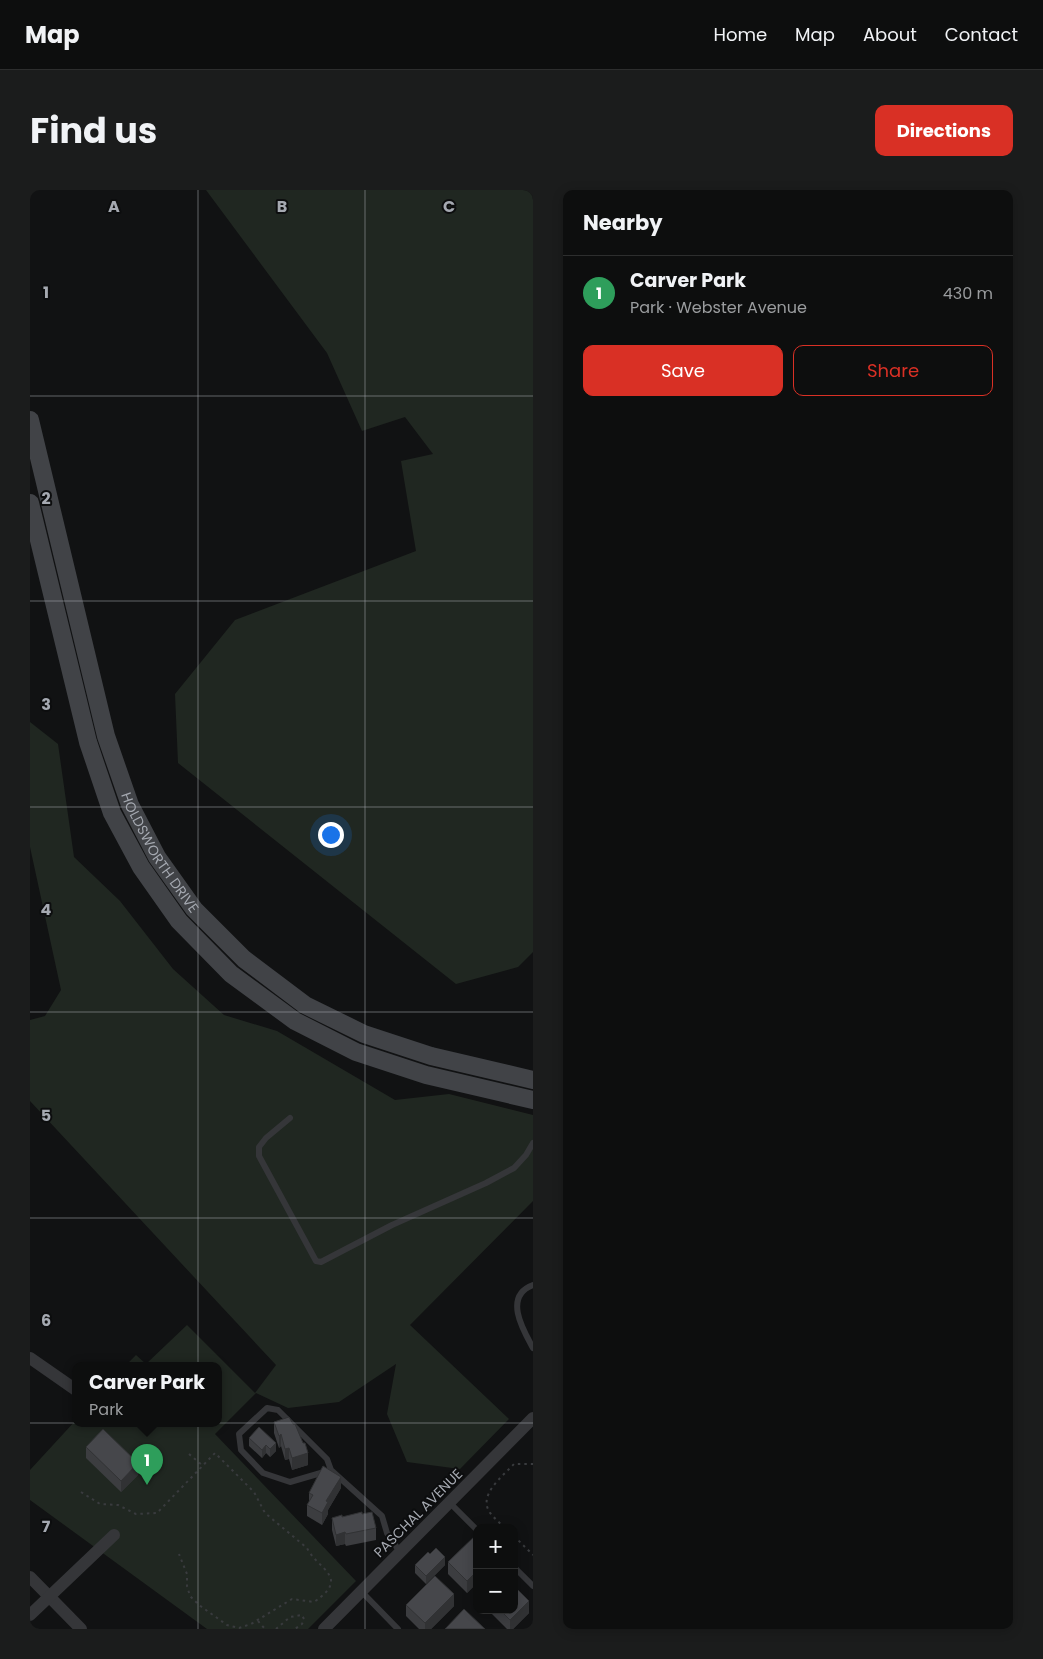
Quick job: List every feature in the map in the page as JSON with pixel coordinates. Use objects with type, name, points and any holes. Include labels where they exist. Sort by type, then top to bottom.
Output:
[{"type":"main road","name":"HOLDSWORTH DRIVE","points":[[30,420],[106,736],[130,805],[157,857],[194,909],[244,959],[305,1005],[364,1034],[431,1056],[533,1080]]},
{"type":"main road","name":"HOLDSWORTH DRIVE","points":[[32,512],[88,742],[112,812],[141,867],[179,921],[231,974],[295,1021],[356,1052],[426,1075],[533,1100]]},
{"type":"main road","points":[[32,512],[53,516]]},
{"type":"street","points":[[30,1358],[72,1387]]},
{"type":"street","name":"PASCHAL AVENUE","points":[[324,1629],[533,1418]]},
{"type":"street","points":[[30,1615],[114,1535]]},
{"type":"street","points":[[30,1577],[81,1629]]},
{"type":"lane","points":[[290,1118],[266,1138],[259,1147],[259,1156],[316,1261],[321,1262],[392,1225],[514,1168],[526,1155],[533,1143]]},
{"type":"lane","points":[[533,1285],[527,1287],[519,1296],[516,1305],[517,1312],[533,1348]]},
{"type":"lane","points":[[331,1470],[290,1482],[263,1473],[241,1450],[239,1434],[267,1408],[278,1410],[327,1459],[331,1470],[382,1516],[387,1533],[400,1552]]},
{"type":"lane","points":[[449,1502],[473,1526]]},
{"type":"lane","points":[[516,1569],[533,1586]]},
{"type":"lane","points":[[361,1591],[398,1629]]},
{"type":"path","points":[[81,1492],[100,1504],[118,1505],[136,1514],[157,1513],[202,1465],[216,1453],[254,1492],[265,1513],[307,1548],[310,1555],[330,1574],[331,1582],[328,1588],[314,1602],[292,1599],[258,1620],[238,1628],[227,1625],[198,1605],[190,1596],[187,1586],[187,1574],[179,1554]]},
{"type":"path","points":[[189,1454],[202,1465]]},
{"type":"path","points":[[501,1524],[489,1513],[487,1505],[488,1494],[491,1488],[514,1464],[533,1464]]},
{"type":"path","points":[[518,1540],[533,1555]]},
{"type":"path","points":[[276,1629],[290,1617],[302,1615],[304,1619],[302,1624],[295,1629]]},
{"type":"path","points":[[258,1620],[265,1629]]},
{"type":"shaded area","points":[[206,190],[533,190],[533,952],[518,967],[456,984],[178,763],[175,694],[235,620],[416,551],[401,461],[433,454],[405,417],[362,431],[327,353]]},
{"type":"shaded area","points":[[30,722],[58,744],[74,857],[120,901],[173,969],[224,1015],[277,1031],[395,1100],[449,1094],[533,1115],[533,1201],[410,1325],[509,1419],[460,1469],[407,1462],[387,1414],[396,1364],[339,1402],[288,1408],[256,1393],[222,1427],[222,1362],[148,1362],[187,1325],[255,1393],[276,1365],[30,1101],[30,1020],[45,1016],[61,990],[30,847]]},
{"type":"shaded area","points":[[136,1355],[144,1362],[129,1362]]},
{"type":"shaded area","points":[[72,1424],[72,1427],[222,1427],[215,1434],[356,1581],[308,1629],[207,1629],[30,1500],[30,1470]]},
{"type":"building","points":[[289,1417],[293,1424],[295,1424],[308,1453],[292,1458],[289,1448],[285,1449],[281,1434],[279,1436],[274,1422]]},
{"type":"building","points":[[259,1427],[276,1443],[270,1449],[266,1445],[262,1450],[249,1438]]},
{"type":"building","points":[[103,1429],[138,1463],[121,1481],[86,1447]]},
{"type":"building","points":[[323,1466],[341,1477],[326,1501],[328,1502],[322,1513],[307,1505],[313,1495],[309,1493]]},
{"type":"building","points":[[362,1512],[362,1514],[372,1512],[376,1528],[336,1535],[332,1518]]},
{"type":"building","points":[[473,1538],[473,1575],[467,1581],[448,1562]]},
{"type":"building","points":[[436,1548],[445,1557],[426,1576],[415,1565],[428,1552],[430,1554]]},
{"type":"building","points":[[435,1576],[454,1594],[425,1623],[406,1605]]},
{"type":"building","points":[[518,1590],[529,1601],[518,1612]]},
{"type":"building","points":[[464,1609],[485,1629],[445,1629]]},
{"type":"building","points":[[504,1614],[516,1614],[510,1620]]},
{"type":"place","name":"Carver Park","points":[[147,1485]]}]
